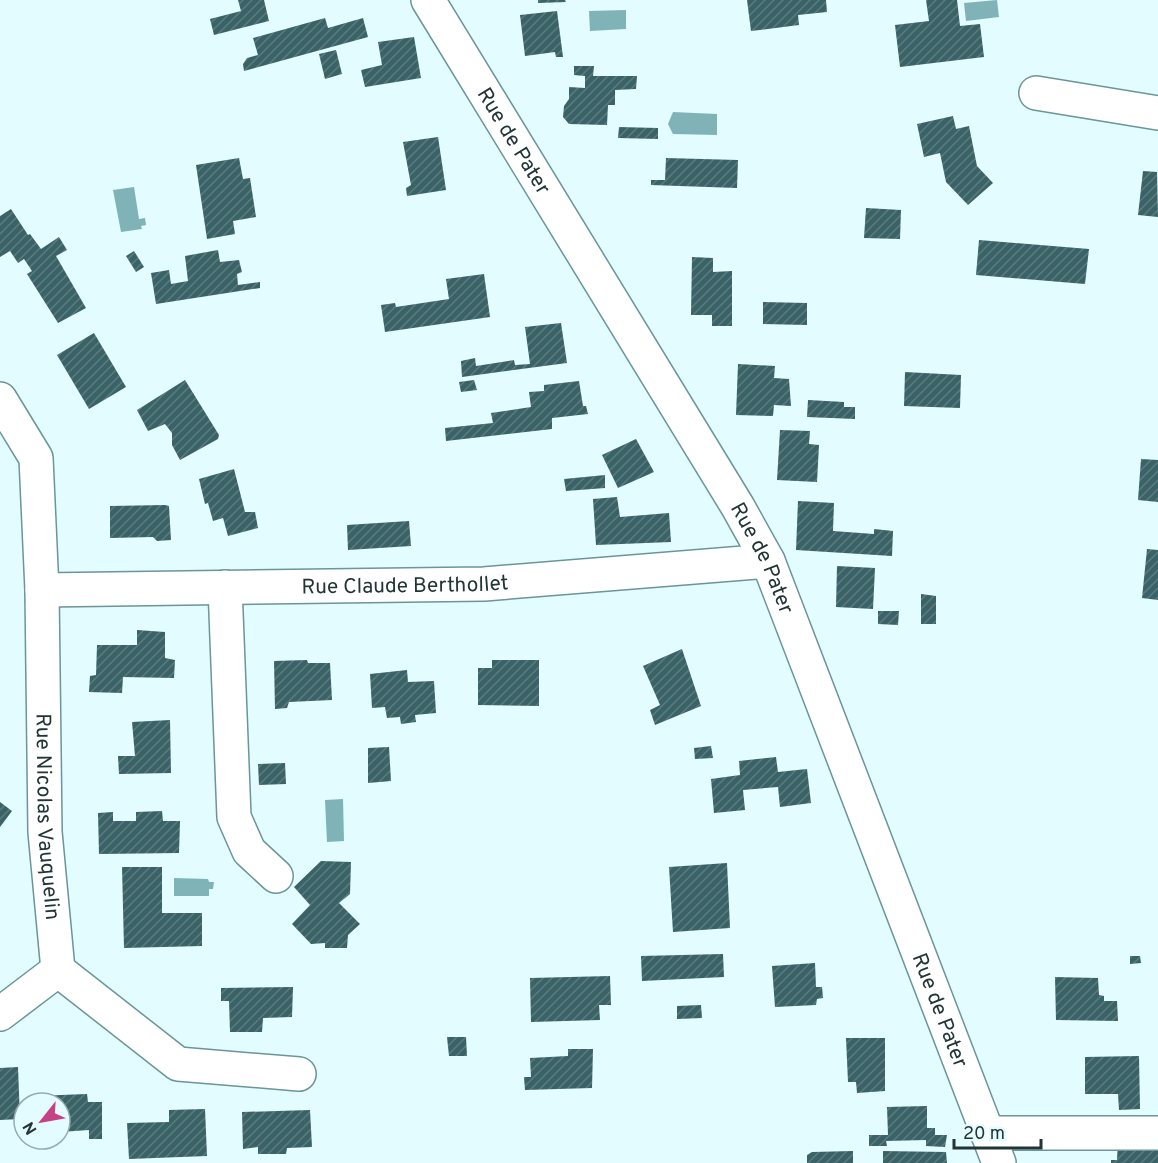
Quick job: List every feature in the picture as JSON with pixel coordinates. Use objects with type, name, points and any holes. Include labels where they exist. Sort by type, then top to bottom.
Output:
[{"type":"street","name":"Rue de Pater","points":[[428,0],[738,507],[768,561],[999,1163]]},
{"type":"street","points":[[1036,93],[1158,113]]},
{"type":"street","name":"Rue Nicolas Vauquelin","points":[[0,399],[36,458],[42,590],[45,832],[58,970]]},
{"type":"street","name":"Rue Claude Berthollet","points":[[42,590],[484,584],[768,561]]},
{"type":"street","points":[[225,587],[234,817],[249,851],[276,876]]},
{"type":"street","points":[[0,1014],[58,970],[178,1064],[299,1074]]},
{"type":"street","points":[[987,1133],[1158,1133]]},
{"type":"water","points":[[997,0],[999,17],[966,21],[964,3]]},
{"type":"water","points":[[626,10],[626,29],[590,31],[589,11]]},
{"type":"water","points":[[673,112],[717,114],[717,135],[673,134],[668,124]]},
{"type":"water","points":[[134,187],[139,219],[145,218],[146,225],[141,226],[142,229],[121,232],[113,190]]},
{"type":"water","points":[[343,799],[344,841],[327,842],[325,800]]},
{"type":"water","points":[[174,878],[208,879],[209,882],[214,882],[213,889],[209,889],[209,896],[174,896]]},
{"type":"building","points":[[238,0],[264,0],[269,21],[214,35],[210,19],[241,11]]},
{"type":"building","points":[[538,0],[565,0],[566,2],[538,3]]},
{"type":"building","points":[[747,0],[826,0],[827,12],[798,15],[799,25],[751,31]]},
{"type":"building","points":[[926,0],[957,0],[960,26],[980,24],[984,57],[900,67],[895,25],[929,21]]},
{"type":"building","points":[[557,11],[563,57],[556,57],[555,52],[525,56],[520,15]]},
{"type":"building","points":[[325,18],[328,28],[363,18],[368,37],[244,71],[243,64],[247,58],[258,55],[253,38]]},
{"type":"building","points":[[414,37],[421,78],[365,87],[361,70],[382,65],[378,42]]},
{"type":"building","points":[[336,50],[342,74],[325,79],[319,54]]},
{"type":"building","points":[[574,66],[594,66],[593,76],[637,76],[636,89],[615,90],[615,105],[608,105],[607,125],[569,124],[563,117],[564,106],[569,99],[569,87],[585,88],[585,76],[574,75]]},
{"type":"building","points":[[953,116],[956,129],[969,126],[977,166],[993,183],[968,205],[946,182],[940,153],[924,157],[917,124]]},
{"type":"building","points":[[619,127],[658,128],[658,139],[618,138]]},
{"type":"building","points":[[438,137],[446,190],[407,196],[406,188],[411,185],[403,142]]},
{"type":"building","points":[[239,158],[243,179],[250,178],[256,217],[233,221],[235,234],[207,239],[196,165]]},
{"type":"building","points":[[666,158],[738,160],[737,188],[651,185],[651,180],[665,180]]},
{"type":"building","points":[[1143,171],[1157,172],[1158,217],[1138,215]]},
{"type":"building","points":[[866,208],[901,210],[900,239],[864,238]]},
{"type":"building","points":[[11,209],[28,235],[30,234],[41,249],[59,237],[67,250],[56,256],[86,308],[58,323],[27,274],[32,271],[24,259],[18,263],[10,251],[0,257],[0,216]]},
{"type":"building","points":[[979,240],[1089,249],[1085,284],[976,275]]},
{"type":"building","points":[[218,250],[220,262],[239,260],[242,272],[237,274],[238,285],[260,282],[260,288],[156,304],[151,273],[169,270],[171,284],[188,281],[185,256]]},
{"type":"building","points":[[134,251],[144,267],[136,272],[126,256]]},
{"type":"building","points":[[692,257],[713,258],[713,272],[732,271],[732,326],[712,326],[712,315],[691,315]]},
{"type":"building","points":[[484,274],[490,317],[385,332],[381,305],[395,303],[396,307],[449,299],[446,279]]},
{"type":"building","points":[[763,302],[807,303],[807,325],[763,324]]},
{"type":"building","points":[[561,323],[567,363],[462,377],[461,361],[475,358],[476,366],[514,360],[515,365],[530,364],[525,327]]},
{"type":"building","points":[[94,333],[126,387],[89,409],[57,355]]},
{"type":"building","points":[[738,364],[775,366],[774,378],[789,379],[791,406],[774,405],[773,416],[736,415]]},
{"type":"building","points":[[905,372],[961,375],[960,408],[904,406]]},
{"type":"building","points":[[185,380],[219,435],[218,439],[180,460],[172,445],[172,433],[165,424],[148,431],[137,410]]},
{"type":"building","points":[[474,380],[477,390],[461,392],[459,382]]},
{"type":"building","points":[[579,381],[583,406],[586,406],[588,414],[552,418],[552,429],[446,441],[445,428],[493,423],[491,413],[531,407],[529,392],[544,391],[544,385]]},
{"type":"building","points":[[808,400],[844,402],[844,407],[855,407],[855,419],[807,417]]},
{"type":"building","points":[[780,430],[810,431],[809,444],[819,445],[817,482],[777,480]]},
{"type":"building","points":[[636,439],[654,472],[618,488],[602,455]]},
{"type":"building","points":[[1141,459],[1158,460],[1158,502],[1138,500]]},
{"type":"building","points":[[234,469],[245,512],[255,512],[258,528],[228,536],[223,518],[213,521],[208,503],[205,504],[199,479]]},
{"type":"building","points":[[605,475],[605,488],[566,491],[564,479]]},
{"type":"building","points":[[617,497],[620,517],[669,513],[671,542],[596,545],[593,499]]},
{"type":"building","points":[[798,501],[834,503],[833,531],[874,534],[874,529],[893,531],[892,556],[796,550]]},
{"type":"building","points":[[110,506],[169,506],[171,540],[157,541],[153,537],[110,538]]},
{"type":"building","points":[[409,521],[411,546],[348,550],[347,525]]},
{"type":"building","points":[[1147,549],[1158,550],[1158,600],[1142,598]]},
{"type":"building","points":[[837,566],[875,568],[873,609],[836,607]]},
{"type":"building","points":[[921,594],[936,596],[936,624],[921,624]]},
{"type":"building","points":[[878,611],[899,611],[898,625],[878,624]]},
{"type":"building","points":[[137,630],[165,632],[165,658],[175,660],[174,678],[123,677],[122,693],[89,692],[90,676],[96,675],[97,645],[137,645]]},
{"type":"building","points":[[682,649],[701,706],[655,725],[650,710],[660,705],[643,666]]},
{"type":"building","points":[[307,660],[308,663],[330,663],[332,700],[289,702],[287,708],[275,709],[274,661]]},
{"type":"building","points":[[492,660],[539,660],[539,706],[478,705],[478,668],[492,668]]},
{"type":"building","points":[[407,670],[408,682],[434,681],[436,713],[415,715],[416,722],[401,724],[400,717],[387,718],[385,707],[372,708],[370,674]]},
{"type":"building","points":[[170,720],[171,773],[119,774],[118,756],[135,756],[132,722]]},
{"type":"building","points":[[711,746],[713,758],[695,759],[694,748]]},
{"type":"building","points":[[389,747],[391,781],[368,783],[368,748]]},
{"type":"building","points":[[776,757],[778,772],[807,769],[811,803],[780,807],[778,787],[743,790],[745,810],[714,813],[711,779],[740,775],[739,761]]},
{"type":"building","points":[[285,763],[286,784],[259,785],[258,764]]},
{"type":"building","points":[[0,802],[12,811],[0,827]]},
{"type":"building","points":[[162,811],[163,821],[180,821],[179,853],[99,854],[98,813],[113,812],[113,821],[136,821],[136,812]]},
{"type":"building","points":[[321,861],[351,862],[350,894],[339,903],[360,924],[348,935],[347,948],[325,948],[325,943],[311,944],[292,924],[310,905],[294,887]]},
{"type":"building","points":[[727,863],[730,928],[673,932],[669,867]]},
{"type":"building","points":[[122,867],[162,867],[162,913],[202,913],[202,946],[124,948]]},
{"type":"building","points":[[723,954],[724,977],[642,981],[641,956]]},
{"type":"building","points":[[1130,956],[1140,956],[1141,963],[1130,964]]},
{"type":"building","points":[[815,963],[816,987],[822,987],[823,998],[817,999],[816,1005],[775,1007],[772,966]]},
{"type":"building","points":[[610,976],[611,1005],[599,1005],[600,1020],[531,1022],[530,978]]},
{"type":"building","points":[[1055,977],[1098,978],[1099,995],[1104,996],[1104,1001],[1117,1001],[1118,1021],[1056,1020]]},
{"type":"building","points":[[293,987],[292,1017],[263,1018],[262,1032],[230,1032],[229,1001],[221,1001],[221,988]]},
{"type":"building","points":[[701,1005],[702,1018],[677,1019],[677,1006]]},
{"type":"building","points":[[447,1037],[466,1037],[467,1056],[449,1056]]},
{"type":"building","points":[[846,1038],[885,1038],[885,1091],[857,1093],[856,1082],[848,1082]]},
{"type":"building","points":[[568,1049],[593,1049],[592,1088],[525,1090],[524,1077],[531,1077],[530,1058],[568,1056]]},
{"type":"building","points":[[1139,1056],[1140,1109],[1119,1110],[1118,1094],[1085,1094],[1085,1057]]},
{"type":"building","points":[[18,1067],[19,1091],[12,1091],[12,1119],[0,1120],[0,1068]]},
{"type":"building","points":[[87,1094],[88,1102],[102,1102],[102,1139],[89,1139],[89,1130],[72,1131],[72,1095]]},
{"type":"building","points":[[927,1106],[927,1128],[935,1128],[935,1135],[947,1135],[945,1147],[926,1146],[926,1140],[886,1141],[887,1146],[869,1146],[869,1135],[888,1135],[887,1107]]},
{"type":"building","points":[[205,1109],[207,1156],[129,1159],[127,1123],[169,1122],[169,1110]]},
{"type":"building","points":[[310,1110],[312,1147],[287,1148],[286,1154],[258,1154],[258,1147],[243,1149],[242,1112]]},
{"type":"building","points":[[1158,1139],[1158,1163],[1111,1163],[1111,1160],[1117,1160],[1118,1140]]},
{"type":"building","points":[[853,1151],[853,1163],[807,1163],[807,1155],[812,1152]]},
{"type":"building","points":[[883,1151],[946,1152],[947,1163],[883,1163]]}]
